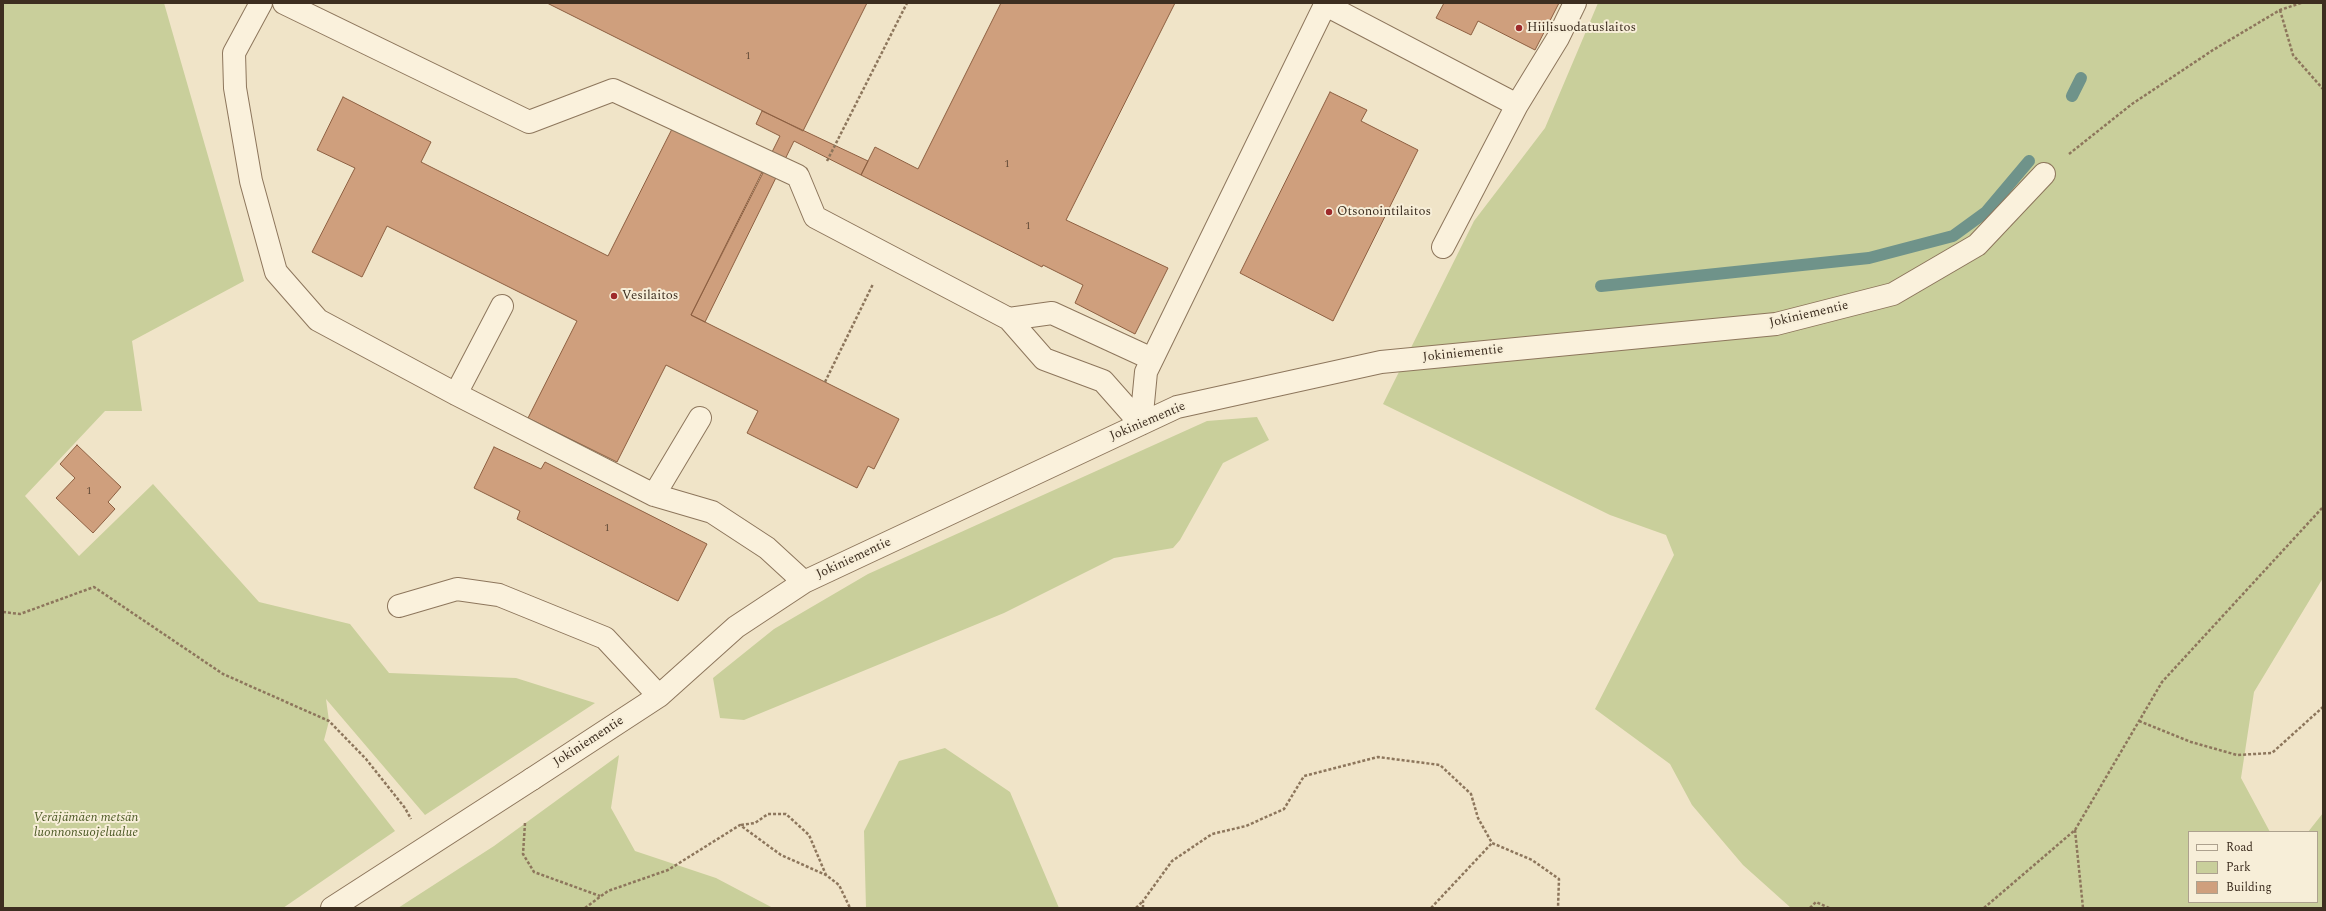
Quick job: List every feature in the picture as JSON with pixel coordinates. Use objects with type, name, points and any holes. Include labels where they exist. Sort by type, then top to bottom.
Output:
[{"type":"street","points":[[261,3],[234,52],[235,88],[251,181],[276,272],[318,320],[456,394],[654,495],[712,512],[767,548],[804,582]]},
{"type":"street","points":[[284,3],[529,122],[613,90],[798,176],[815,217],[1009,319],[1044,359],[1104,381],[1141,424]]},
{"type":"street","points":[[1442,247],[1517,105],[1558,38],[1575,3]]},
{"type":"street","points":[[1141,424],[1146,372],[1152,358],[1326,4],[1517,105]]},
{"type":"street","name":"Jokiniementie","points":[[332,908],[659,696],[736,627],[804,582],[1177,407],[1381,362],[1776,324],[1893,294],[1977,245],[2044,174]]},
{"type":"street","points":[[456,394],[502,306]]},
{"type":"street","points":[[1009,319],[1052,313],[1152,358]]},
{"type":"street","points":[[654,495],[700,418]]},
{"type":"street","points":[[399,606],[457,589],[499,595],[605,638],[659,696]]},
{"type":"path","points":[[807,198],[907,3]]},
{"type":"path","points":[[2044,174],[2132,104],[2213,50],[2280,10],[2301,3]]},
{"type":"path","points":[[2280,10],[2293,55],[2323,89]]},
{"type":"path","points":[[825,382],[887,255]]},
{"type":"path","points":[[1984,908],[2075,830],[2162,682],[2323,507]]},
{"type":"path","points":[[3,612],[20,614],[94,587],[223,674],[328,722],[366,759],[404,808],[426,848]]},
{"type":"path","points":[[2139,721],[2190,742],[2237,755],[2272,753],[2323,707]]},
{"type":"path","points":[[1136,908],[1144,901],[1172,861],[1212,834],[1246,826],[1284,809],[1304,776],[1378,756],[1440,765],[1471,794],[1478,818],[1492,844],[1532,860],[1559,879],[1558,908]]},
{"type":"path","points":[[532,779],[523,833],[523,854],[534,872],[601,896]]},
{"type":"path","points":[[585,908],[608,890],[668,870],[740,826],[755,823],[768,814],[786,814],[809,836],[826,875]]},
{"type":"path","points":[[740,826],[780,855],[826,875],[839,885],[850,908]]},
{"type":"path","points":[[2075,830],[2083,908]]},
{"type":"path","points":[[1431,908],[1492,844]]},
{"type":"path","points":[[1143,908],[1144,901]]},
{"type":"path","points":[[1810,908],[1816,902],[1829,908]]},
{"type":"green space","name":"Veräjämäen metsän luonnonsuojelualue","points":[[3,3],[164,3],[244,281],[132,341],[142,411],[105,411],[25,496],[79,556],[153,484],[259,602],[350,624],[389,673],[516,678],[595,703],[425,815],[326,699],[329,721],[324,740],[395,831],[283,908],[3,908]]},
{"type":"green space","points":[[1598,3],[2323,3],[2323,578],[2254,692],[2241,778],[2269,831],[2188,831],[2188,903],[2318,903],[2318,831],[2309,831],[2323,813],[2323,908],[1791,908],[1743,865],[1692,805],[1670,764],[1595,709],[1674,555],[1666,535],[1610,515],[1383,404],[1474,221],[1545,128]]},
{"type":"green space","points":[[1257,417],[1269,440],[1223,463],[1180,540],[1173,548],[1114,558],[1004,613],[744,720],[720,718],[713,678],[774,629],[868,574],[1207,421]]},
{"type":"green space","points":[[945,748],[1010,792],[1059,908],[866,908],[864,831],[899,761]]},
{"type":"green space","points":[[619,755],[611,808],[635,851],[716,878],[773,908],[398,908],[494,846]]},
{"type":"building","points":[[547,3],[867,3],[803,131]]},
{"type":"building","points":[[1001,3],[1175,3],[1066,220],[1168,268],[1135,334],[1075,303],[1083,285],[1043,265],[1042,267],[861,175],[875,147],[918,169]]},
{"type":"building","name":"Hiilisuodatuslaitos","points":[[1444,3],[1559,3],[1535,50],[1478,21],[1471,35],[1436,18]]},
{"type":"building","name":"Otsonointilaitos","points":[[1330,92],[1367,110],[1361,121],[1418,150],[1333,321],[1240,273]]},
{"type":"building","name":"Vesilaitos","points":[[343,97],[431,142],[421,162],[608,256],[673,127],[763,173],[691,315],[899,419],[874,469],[868,466],[857,488],[747,433],[758,411],[666,365],[617,462],[528,418],[577,321],[387,226],[362,277],[312,252],[355,168],[317,150]]},
{"type":"building","points":[[762,111],[868,161],[861,175],[794,141],[705,322],[691,315],[780,136],[756,124]]},
{"type":"building","points":[[77,445],[121,487],[108,502],[115,509],[93,533],[56,498],[75,478],[60,464]]},
{"type":"building","points":[[494,447],[541,469],[545,462],[707,544],[678,601],[517,519],[520,511],[474,488]]},
{"type":"waterway","points":[[2072,96],[2081,78]]},
{"type":"waterway","points":[[1601,286],[1869,258],[1953,236],[1986,212],[2029,161]]},
{"type":"place","name":"Hiilisuodatuslaitos","points":[[1519,28]]},
{"type":"place","name":"Otsonointilaitos","points":[[1329,212]]},
{"type":"place","name":"Vesilaitos","points":[[614,296]]}]
